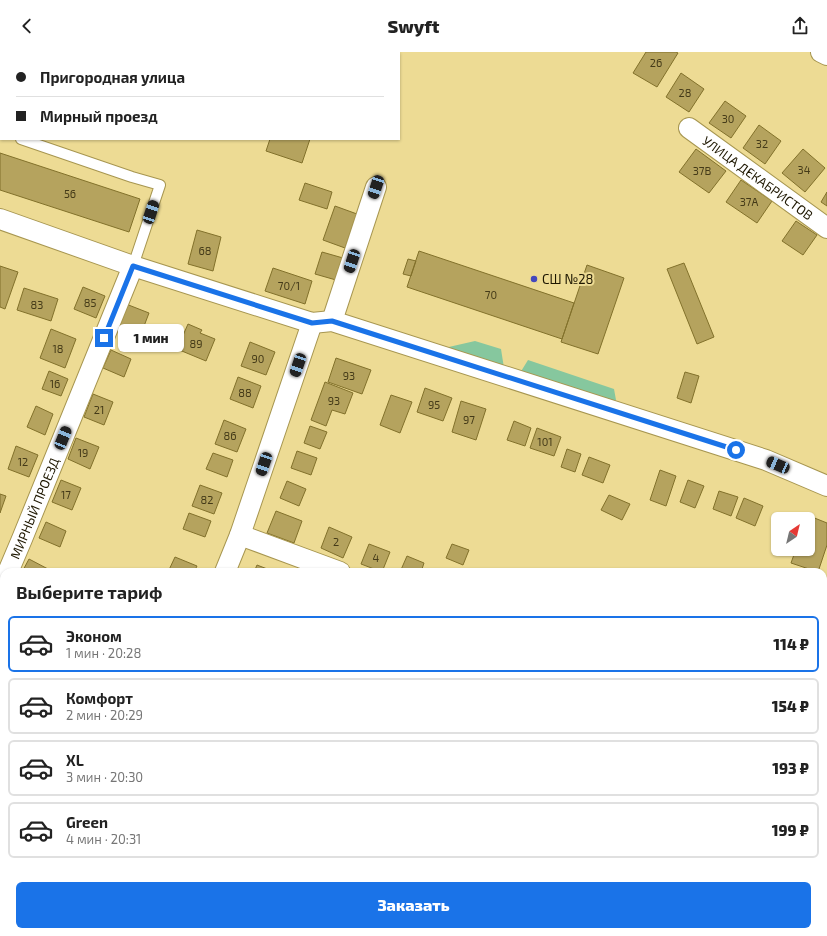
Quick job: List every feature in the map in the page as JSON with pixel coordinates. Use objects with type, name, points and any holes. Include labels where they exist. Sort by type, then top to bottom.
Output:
[{"type":"street","points":[[821,52],[827,56]]},
{"type":"street","name":"УЛИЦА ДЕКАБРИСТОВ","points":[[689,128],[827,228]]},
{"type":"street","points":[[332,321],[376,187]]},
{"type":"street","points":[[0,219],[133,266],[312,323],[332,321],[766,460],[827,486]]},
{"type":"street","name":"МИРНЫЙ ПРОЕЗД","points":[[10,568],[133,266]]},
{"type":"street","points":[[227,568],[240,535],[312,323]]},
{"type":"street","points":[[240,535],[329,568]]},
{"type":"lane","points":[[24,140],[160,185],[133,266]]},
{"type":"green space","points":[[475,341],[501,349],[504,368],[440,349]]},
{"type":"green space","points":[[528,360],[614,389],[616,400],[613,402],[520,373]]},
{"type":"building","points":[[646,52],[678,53],[657,87],[633,73]]},
{"type":"building","points":[[681,73],[704,89],[689,112],[666,97]]},
{"type":"building","points":[[725,101],[746,116],[731,138],[709,123]]},
{"type":"building","points":[[759,125],[781,141],[765,164],[743,148]]},
{"type":"building","points":[[270,140],[310,140],[302,163],[266,151]]},
{"type":"building","points":[[696,149],[726,171],[709,193],[679,172]]},
{"type":"building","points":[[803,149],[825,168],[805,192],[782,173]]},
{"type":"building","points":[[0,153],[140,199],[129,232],[0,190]]},
{"type":"building","points":[[741,180],[772,201],[757,223],[726,202]]},
{"type":"building","points":[[305,183],[332,192],[327,209],[299,200]]},
{"type":"building","points":[[827,192],[827,206],[821,202]]},
{"type":"building","points":[[335,206],[357,214],[345,248],[323,240]]},
{"type":"building","points":[[796,221],[817,235],[803,255],[782,241]]},
{"type":"building","points":[[197,230],[221,237],[213,271],[188,264]]},
{"type":"building","points":[[419,251],[574,303],[562,339],[407,287]]},
{"type":"building","points":[[322,252],[343,258],[336,280],[315,274]]},
{"type":"building","points":[[408,259],[416,261],[411,276],[403,274]]},
{"type":"building","points":[[684,263],[714,337],[697,344],[667,269]]},
{"type":"building","points":[[587,265],[624,278],[598,354],[561,342]]},
{"type":"building","points":[[0,266],[18,272],[5,309],[0,307]]},
{"type":"building","points":[[273,268],[312,281],[305,304],[265,291]]},
{"type":"building","points":[[83,287],[105,296],[96,318],[74,309]]},
{"type":"building","points":[[24,288],[58,299],[51,321],[17,310]]},
{"type":"building","points":[[126,304],[149,313],[141,334],[118,325]]},
{"type":"building","points":[[188,324],[202,330],[200,333],[215,339],[206,361],[177,349]]},
{"type":"building","points":[[51,329],[76,339],[65,368],[40,358]]},
{"type":"building","points":[[250,342],[275,352],[266,375],[241,366]]},
{"type":"building","points":[[111,350],[131,359],[124,377],[103,368]]},
{"type":"building","points":[[336,358],[371,370],[362,394],[328,382]]},
{"type":"building","points":[[49,371],[68,379],[61,396],[42,389]]},
{"type":"building","points":[[685,372],[699,376],[691,403],[677,398]]},
{"type":"building","points":[[238,377],[261,386],[253,408],[230,399]]},
{"type":"building","points":[[325,382],[353,393],[345,414],[332,410],[326,426],[311,420]]},
{"type":"building","points":[[425,388],[452,398],[443,421],[417,412]]},
{"type":"building","points":[[93,394],[113,402],[104,425],[84,417]]},
{"type":"building","points":[[391,395],[412,402],[400,433],[380,425]]},
{"type":"building","points":[[461,401],[486,409],[476,440],[452,432]]},
{"type":"building","points":[[36,406],[53,414],[45,435],[27,427]]},
{"type":"building","points":[[224,420],[246,429],[237,452],[215,444]]},
{"type":"building","points":[[514,421],[531,428],[525,446],[507,440]]},
{"type":"building","points":[[310,426],[327,432],[320,449],[304,443]]},
{"type":"building","points":[[537,428],[561,437],[554,456],[530,448]]},
{"type":"building","points":[[76,438],[99,447],[90,469],[68,459]]},
{"type":"building","points":[[16,446],[38,455],[29,477],[8,469]]},
{"type":"building","points":[[567,449],[581,454],[575,472],[561,467]]},
{"type":"building","points":[[297,451],[317,458],[311,475],[291,468]]},
{"type":"building","points":[[213,453],[233,460],[227,477],[206,469]]},
{"type":"building","points":[[589,457],[610,465],[603,483],[582,475]]},
{"type":"building","points":[[660,470],[676,476],[666,506],[650,500]]},
{"type":"building","points":[[61,480],[81,488],[72,510],[52,502]]},
{"type":"building","points":[[688,480],[704,486],[695,508],[680,502]]},
{"type":"building","points":[[287,481],[306,489],[299,506],[280,498]]},
{"type":"building","points":[[200,485],[222,493],[214,514],[192,506]]},
{"type":"building","points":[[719,491],[738,497],[731,516],[713,509]]},
{"type":"building","points":[[0,494],[6,496],[0,513]]},
{"type":"building","points":[[609,495],[630,504],[622,520],[601,510]]},
{"type":"building","points":[[744,498],[763,506],[755,526],[736,518]]},
{"type":"building","points":[[276,511],[302,521],[294,543],[267,533]]},
{"type":"building","points":[[189,513],[211,521],[205,537],[183,529]]},
{"type":"building","points":[[815,518],[827,523],[827,545],[819,568],[806,568],[791,563],[794,556],[815,556]]},
{"type":"building","points":[[46,522],[66,531],[60,547],[39,538]]},
{"type":"building","points":[[329,527],[352,537],[343,558],[321,548]]},
{"type":"building","points":[[369,544],[390,552],[384,568],[372,568],[361,564]]},
{"type":"building","points":[[452,544],[469,550],[463,565],[446,558]]},
{"type":"building","points":[[407,556],[424,563],[422,568],[402,568]]},
{"type":"building","points":[[175,557],[197,566],[196,568],[170,568]]},
{"type":"building","points":[[29,559],[46,568],[24,568]]},
{"type":"building","points":[[257,565],[265,568],[256,568]]},
{"type":"place","name":"СШ №28","points":[[534,279]]},
{"type":"route","points":[[104,338],[133,266],[312,323],[332,321],[736,450]]}]
